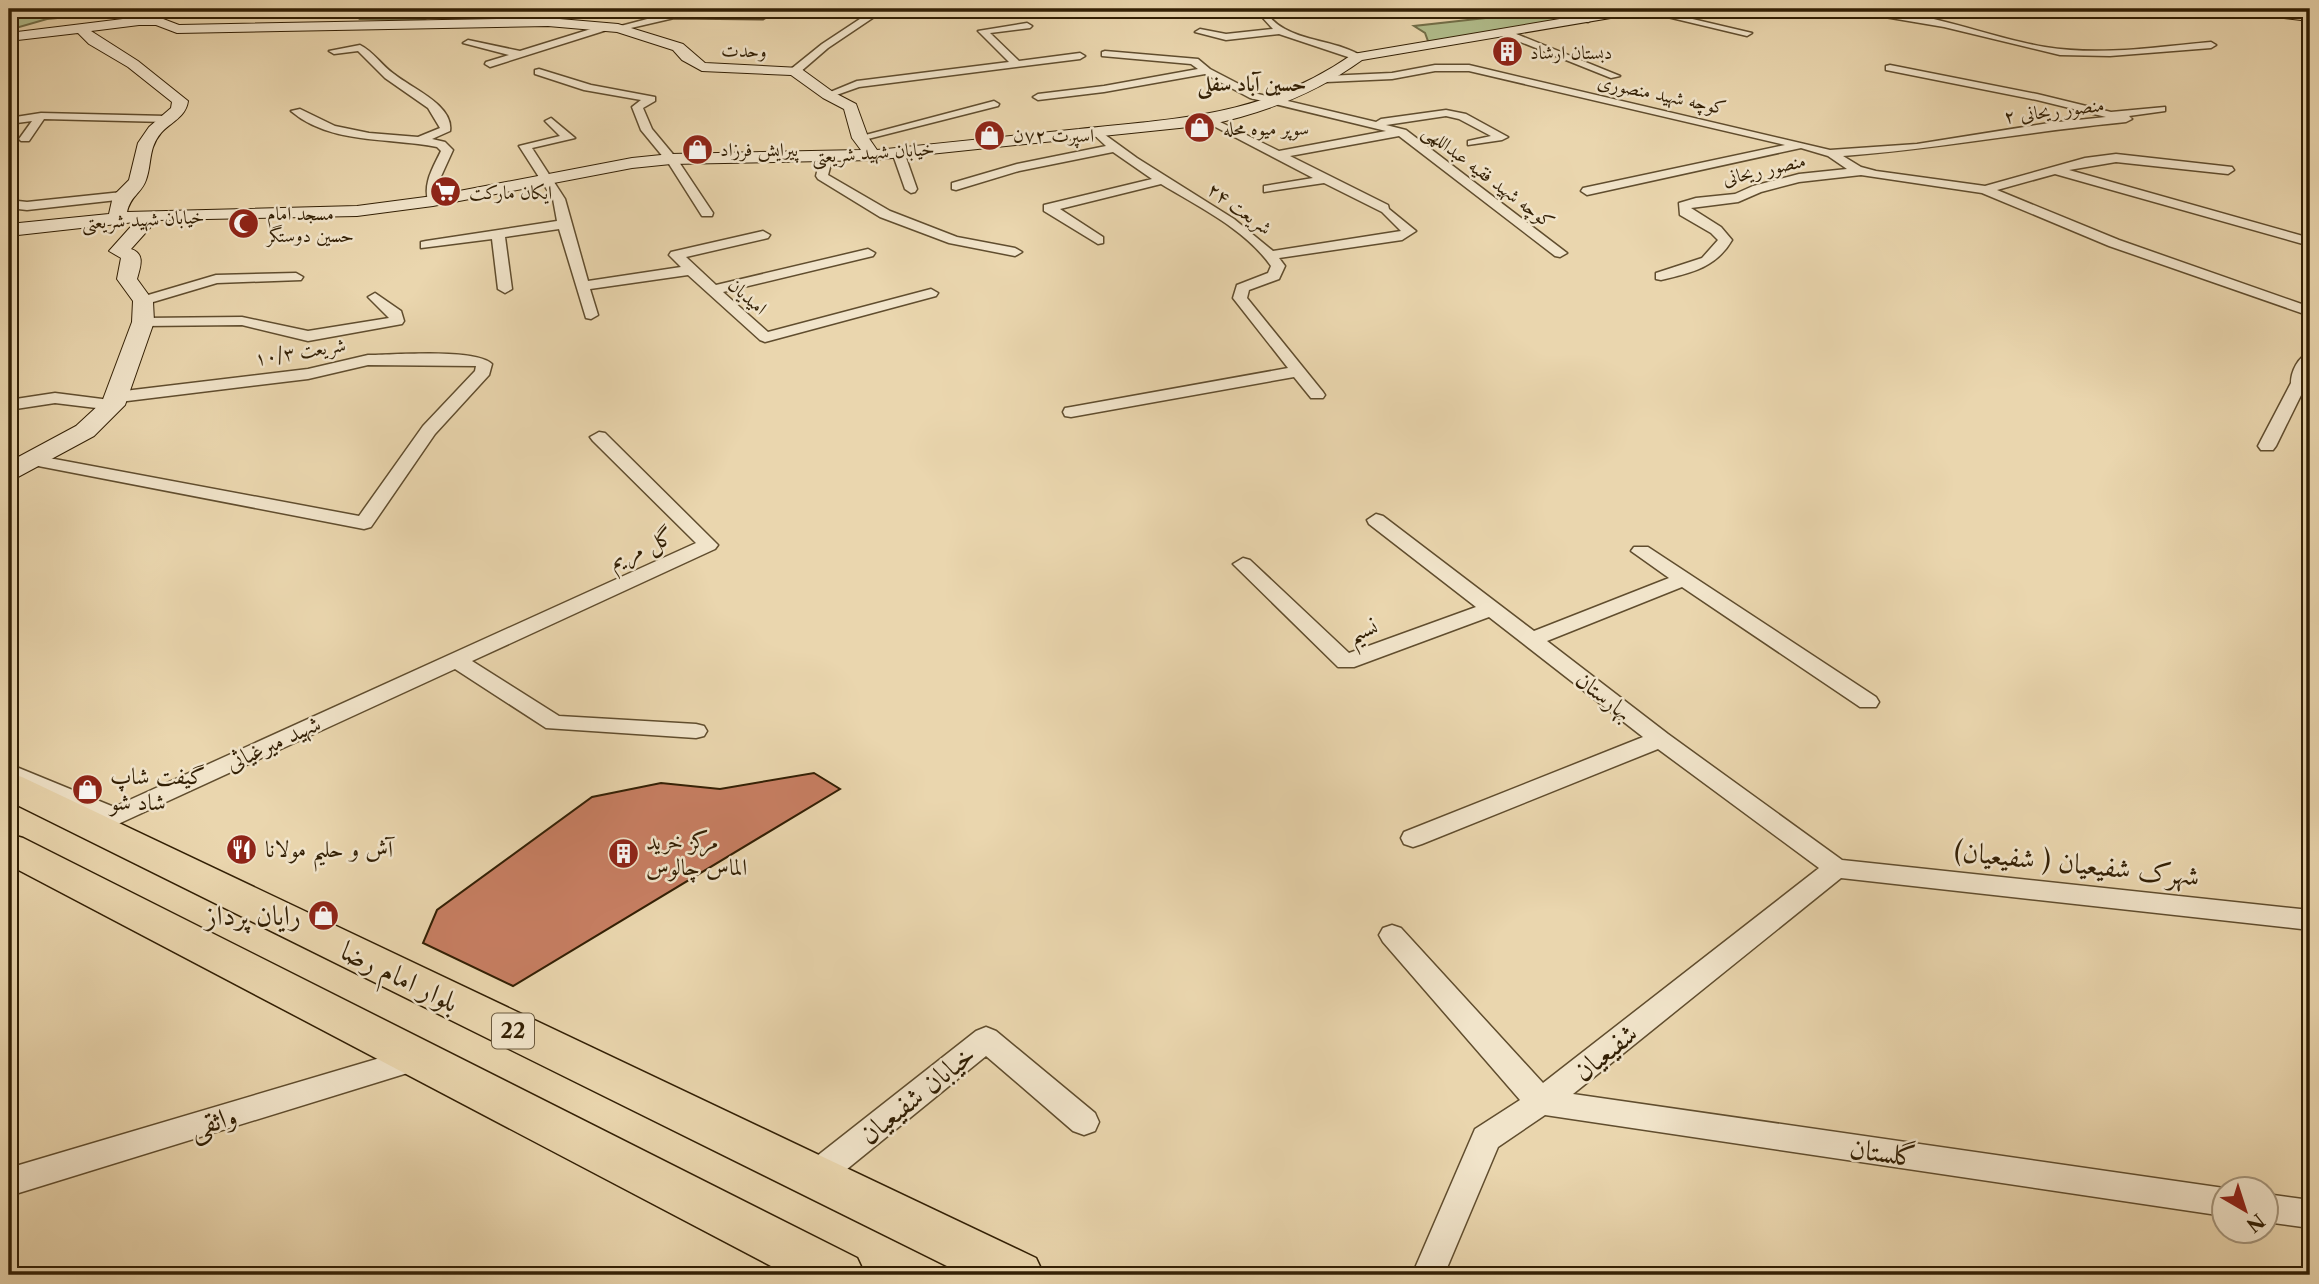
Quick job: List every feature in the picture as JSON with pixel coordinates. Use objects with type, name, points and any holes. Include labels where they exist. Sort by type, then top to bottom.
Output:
[{"type":"highway","points":[[2251,9],[2310,13]]},
{"type":"highway","points":[[2292,9],[2310,13]]},
{"type":"main road","name":"بلوار امام رضا","points":[[9,786],[103,822],[814,1177],[1018,1275]]},
{"type":"main road","points":[[9,848],[839,1275]]},
{"type":"street","points":[[795,71],[825,46],[881,9]]},
{"type":"street","points":[[1247,9],[1265,15],[1280,31]]},
{"type":"street","points":[[1548,9],[1588,19]]},
{"type":"street","points":[[1639,9],[1747,33]]},
{"type":"street","name":"خیابان شهید شریعتی","points":[[9,230],[152,215],[357,211],[433,201],[632,163],[671,159],[873,155],[1208,120],[1273,101],[1326,79],[1358,57],[1639,9]]},
{"type":"street","points":[[1855,9],[1942,23],[1993,40],[2075,53],[2131,52],[2211,45]]},
{"type":"street","points":[[490,64],[612,27],[674,15],[763,16]]},
{"type":"street","name":"وحدت","points":[[9,37],[148,21],[185,29],[548,22],[612,27],[678,47],[702,67],[795,71],[828,95],[851,107],[860,138],[873,155]]},
{"type":"street","points":[[1016,63],[983,31],[1027,26]]},
{"type":"street","points":[[9,204],[27,206],[122,196],[136,186],[142,172],[141,158],[150,136],[179,110],[180,101],[133,64],[94,41],[80,27]]},
{"type":"street","points":[[1200,32],[1226,37],[1280,31],[1358,57]]},
{"type":"street","points":[[1506,33],[1615,76]]},
{"type":"street","points":[[561,42],[582,48]]},
{"type":"street","points":[[468,43],[521,54]]},
{"type":"street","points":[[334,51],[359,48],[393,80],[424,99],[444,120],[446,129],[422,139]]},
{"type":"street","name":"کوچه شهید فقیه عبداللهی","points":[[1105,54],[1194,61],[1206,71],[1254,96],[1402,132],[1560,253]]},
{"type":"street","points":[[828,95],[858,83],[1080,56]]},
{"type":"street","name":"کوچه شهید منصوری","points":[[1326,79],[1392,76],[1435,68],[1469,68],[1802,145],[1830,153],[1862,172],[1899,180],[1985,190]]},
{"type":"street","name":"منصور ریحانی ۲","points":[[1830,153],[1917,147],[2049,125],[2126,119],[2037,97],[1890,68]]},
{"type":"street","points":[[1038,97],[1104,89],[1206,71]]},
{"type":"street","points":[[539,72],[568,79],[587,88],[651,99],[637,107],[639,116],[656,144],[671,159],[707,213]]},
{"type":"street","points":[[860,138],[994,104]]},
{"type":"street","points":[[2113,115],[2161,108]]},
{"type":"street","points":[[296,111],[323,122],[329,128],[422,139],[441,144],[447,150],[432,183],[433,201]]},
{"type":"street","points":[[1372,124],[1446,113],[1462,116],[1502,137],[1472,143]]},
{"type":"street","points":[[9,121],[41,116],[166,119]]},
{"type":"street","points":[[25,139],[41,116]]},
{"type":"street","points":[[1208,120],[1385,211],[1409,231],[1402,236],[1272,255]]},
{"type":"street","points":[[551,121],[569,138],[525,146],[559,199],[591,315]]},
{"type":"street","name":"شریعت ۲۴","points":[[1097,132],[1114,148],[1223,215],[1272,255],[1278,265],[1274,276],[1242,288],[1240,298],[1317,395]]},
{"type":"street","points":[[1278,155],[1402,132]]},
{"type":"street","points":[[1587,191],[1802,145]]},
{"type":"street","points":[[956,186],[1017,167],[1114,148]]},
{"type":"street","points":[[898,152],[911,189]]},
{"type":"street","points":[[827,156],[822,176],[885,214],[954,240],[1015,252]]},
{"type":"street","points":[[1985,190],[2085,162],[2116,158],[2228,170]]},
{"type":"street","points":[[2053,170],[2310,242]]},
{"type":"street","name":"منصور ریحانی","points":[[1661,276],[1699,266],[1718,254],[1725,240],[1716,230],[1685,212],[1684,206],[1696,202],[1738,198],[1757,189],[1799,178],[1862,172]]},
{"type":"street","points":[[1268,189],[1327,179]]},
{"type":"street","points":[[1098,240],[1049,208],[1163,180]]},
{"type":"street","points":[[1985,190],[2114,243],[2310,312]]},
{"type":"street","points":[[117,217],[122,196]]},
{"type":"street","points":[[9,472],[85,431],[114,401],[143,312],[127,279],[132,263],[130,255],[119,251],[152,215]]},
{"type":"street","points":[[426,245],[564,224]]},
{"type":"street","points":[[498,234],[505,289]]},
{"type":"street","points":[[691,270],[676,255],[763,235]]},
{"type":"street","points":[[712,290],[868,253]]},
{"type":"street","points":[[582,286],[691,270]]},
{"type":"street","name":"امیدیان","points":[[691,270],[765,337],[931,293]]},
{"type":"street","points":[[143,312],[216,279],[296,277]]},
{"type":"street","points":[[143,312],[202,320],[242,321],[308,336],[397,321],[396,314],[375,297]]},
{"type":"street","points":[[2267,446],[2299,383],[2299,373],[2310,358]]},
{"type":"street","name":"شریعت ۱۰/۳","points":[[33,460],[364,523],[429,430],[483,372],[484,365],[472,360],[368,360],[308,374],[114,401]]},
{"type":"street","points":[[1071,412],[1299,371]]},
{"type":"street","points":[[9,405],[55,398],[114,401]]},
{"type":"street","name":"گل مریم","points":[[454,659],[708,545],[599,438]]},
{"type":"street","name":"بهارستان","points":[[1376,520],[1660,739],[1836,868]]},
{"type":"street","points":[[1641,551],[1868,702]]},
{"type":"street","name":"نسیم","points":[[1242,564],[1346,662],[1491,609]]},
{"type":"street","points":[[1531,640],[1684,579]]},
{"type":"street","points":[[454,659],[554,723],[696,731]]},
{"type":"street","name":"شهید میرغیاثی","points":[[103,822],[454,659]]},
{"type":"street","points":[[1413,838],[1660,739]]},
{"type":"street","points":[[9,772],[103,822]]},
{"type":"street","name":"شهرک شفیعیان ( شفیعیان)","points":[[1836,868],[2310,920]]},
{"type":"street","name":"شفیعیان","points":[[1428,1275],[1486,1138],[1541,1102],[1836,868]]},
{"type":"street","points":[[1392,935],[1541,1102]]},
{"type":"street","name":"خیابان شفیعیان","points":[[814,1177],[986,1039],[1084,1122]]},
{"type":"street","name":"واثقی","points":[[9,1182],[417,1059]]},
{"type":"street","name":"گلستان","points":[[1541,1102],[2210,1200]]},
{"type":"street","points":[[2280,1210],[2310,1214]]},
{"type":"green space","points":[[9,9],[92,9],[79,16],[47,19],[9,30]]},
{"type":"green space","points":[[365,9],[447,9],[425,19],[360,19]]},
{"type":"green space","points":[[1548,11],[1580,20],[1436,42],[1428,41],[1425,33],[1414,26]]},
{"type":"building","name":"مرکز خرید الماس چالوس","points":[[814,773],[840,789],[513,986],[423,943],[437,910],[592,797],[661,783],[720,789]]},
{"type":"place","name":"دبستان ارشاد","points":[[1507,52]]},
{"type":"place","name":"سوپر میوه محله","points":[[1200,128]]},
{"type":"place","name":"اسپرت ۷۲ن","points":[[990,135]]},
{"type":"place","name":"پیرایش فرزاد","points":[[697,149]]},
{"type":"place","name":"ایکان مارکت","points":[[446,192]]},
{"type":"place","name":"مسجد امام حسین دوستگر","points":[[244,224]]},
{"type":"place","name":"گیفت شاپ شاد شو","points":[[87,789]]},
{"type":"place","name":"آش و حلیم مولانا","points":[[242,849]]},
{"type":"place","name":"مرکز خرید الماس چالوس","points":[[623,854]]},
{"type":"place","name":"رایان پرداز","points":[[324,915]]},
{"type":"district","name":"حسین آباد سفلی","points":[[1252,84]]}]
